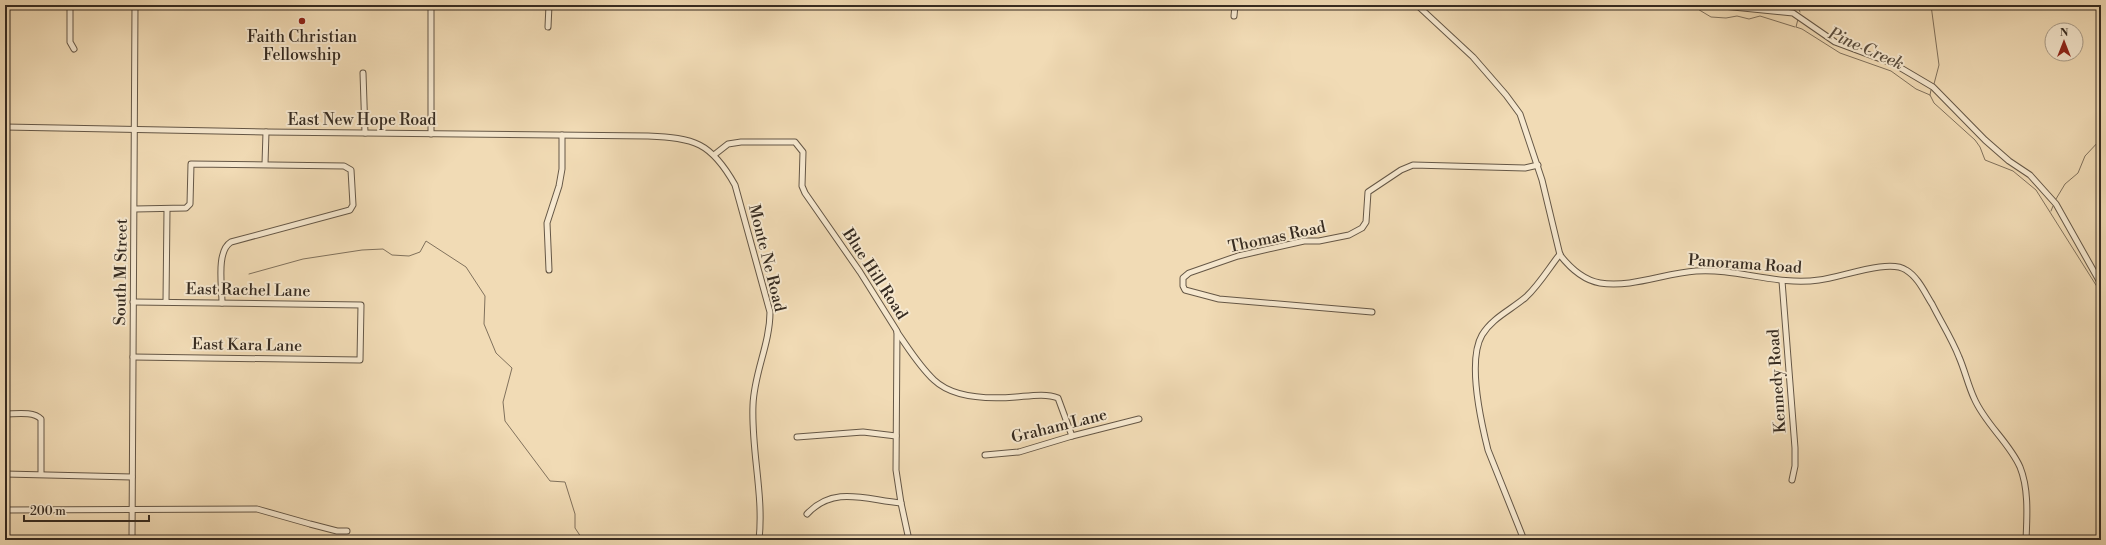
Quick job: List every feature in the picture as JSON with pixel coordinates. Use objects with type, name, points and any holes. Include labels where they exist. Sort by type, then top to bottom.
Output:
[{"type":"street","points":[[70,5],[70,42],[74,49]]},
{"type":"street","name":"South M Street","points":[[132,540],[135,5]]},
{"type":"street","points":[[431,5],[431,134]]},
{"type":"street","points":[[548,26],[549,5]]},
{"type":"street","points":[[1234,16],[1235,5]]},
{"type":"street","name":"Panorama Road","points":[[1417,5],[1473,57],[1506,94],[1520,114],[1538,165],[1560,254],[1568,265],[1581,276],[1599,283],[1626,283],[1697,271],[1782,281],[1818,281],[1889,266],[1901,266],[1908,271],[1917,281],[1942,321],[1959,357],[1980,410],[2020,467],[2025,488],[2026,540]]},
{"type":"street","points":[[1713,5],[1793,13],[1835,42],[1894,64],[1933,87],[1989,144],[2030,175],[2036,184],[2056,204],[2101,284]]},
{"type":"street","points":[[363,73],[365,133]]},
{"type":"street","name":"East New Hope Road","points":[[5,127],[677,137],[698,143],[714,155]]},
{"type":"street","points":[[266,132],[266,164]]},
{"type":"street","points":[[549,270],[547,223],[559,186],[562,169],[562,135]]},
{"type":"street","name":"Blue Hill Road","points":[[714,155],[728,144],[741,142],[795,142],[803,152],[802,186],[805,193],[864,278],[897,331],[896,470],[909,540]]},
{"type":"street","name":"Monte Ne Road","points":[[714,155],[727,170],[735,185],[770,312],[770,328],[757,374],[753,399],[753,421],[760,512],[759,540]]},
{"type":"street","points":[[135,209],[167,210],[186,208],[190,204],[191,164],[266,164],[348,167],[352,173],[353,205],[350,210],[231,242],[225,246],[222,254],[222,303]]},
{"type":"street","name":"Thomas Road","points":[[1372,312],[1219,298],[1185,290],[1183,286],[1184,278],[1189,273],[1238,256],[1304,241],[1326,240],[1356,233],[1366,222],[1368,192],[1401,170],[1413,165],[1525,168],[1538,165]]},
{"type":"street","points":[[166,302],[167,210]]},
{"type":"street","points":[[1524,540],[1488,450],[1484,436],[1476,386],[1477,351],[1481,336],[1491,324],[1526,296],[1560,254]]},
{"type":"street","name":"Kennedy Road","points":[[1782,281],[1795,448],[1795,466],[1792,480]]},
{"type":"street","name":"East Rachel Lane","points":[[134,302],[361,305],[360,360]]},
{"type":"street","points":[[897,331],[917,362],[935,382],[948,388],[969,396],[990,399],[1036,396],[1054,396],[1058,398],[1072,436]]},
{"type":"street","name":"East Kara Lane","points":[[133,357],[360,360]]},
{"type":"street","points":[[5,414],[30,414],[37,415],[41,419],[42,474]]},
{"type":"street","name":"Graham Lane","points":[[986,455],[1019,452],[1072,436],[1139,419]]},
{"type":"street","points":[[797,437],[863,432],[896,436]]},
{"type":"street","points":[[5,474],[132,478]]},
{"type":"street","points":[[807,514],[820,502],[839,496],[901,503]]},
{"type":"street","points":[[5,510],[257,510],[337,531],[347,531]]},
{"type":"waterway","points":[[1691,5],[1711,17],[1726,18],[1737,16],[1749,19],[1760,16],[1795,27]]},
{"type":"waterway","name":"Pine Creek","points":[[1797,5],[1800,12]]},
{"type":"waterway","points":[[1931,5],[1939,65],[1934,84]]},
{"type":"waterway","name":"Pine Creek","points":[[1798,19],[1796,27],[1802,29],[1840,53],[1891,71],[1916,89],[1930,95],[1934,103],[1975,140],[1980,147],[1985,160],[2013,171],[2036,190],[2101,293]]},
{"type":"waterway","name":"Pine Creek","points":[[1930,95],[1931,90]]},
{"type":"waterway","points":[[2056,199],[2065,184],[2078,173],[2085,156],[2101,139]]},
{"type":"waterway","name":"Pine Creek","points":[[2051,211],[2053,206]]},
{"type":"waterway","points":[[249,274],[303,259],[362,250],[383,249],[392,255],[409,256],[420,252],[426,241],[466,267],[485,296],[484,324],[496,353],[512,368],[503,402],[505,421],[550,481],[565,482],[575,514],[575,528],[581,537],[586,540]]},
{"type":"place","name":"Faith Christian Fellowship","points":[[302,21]]}]
